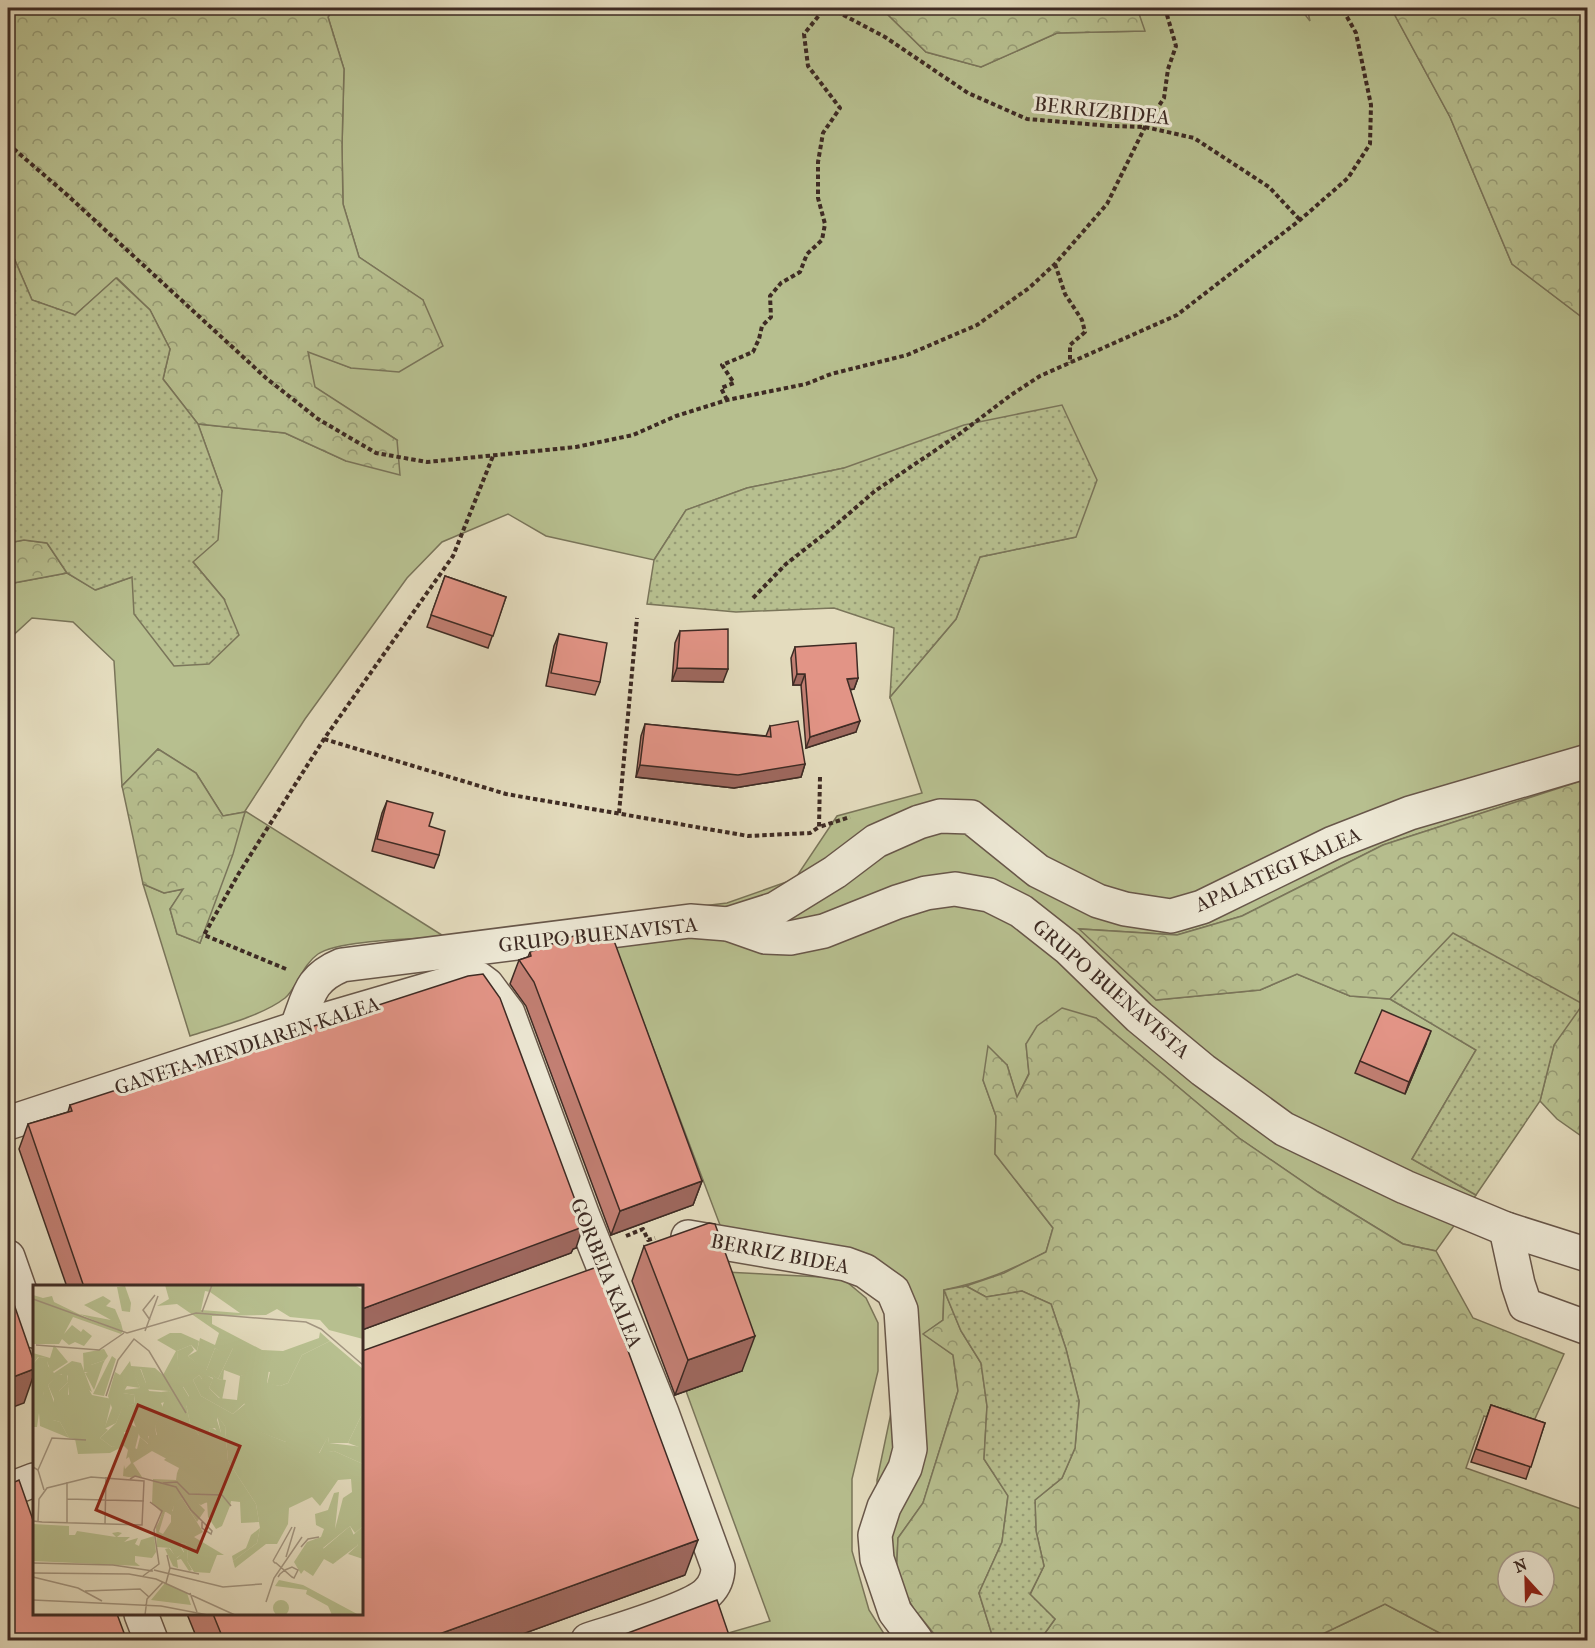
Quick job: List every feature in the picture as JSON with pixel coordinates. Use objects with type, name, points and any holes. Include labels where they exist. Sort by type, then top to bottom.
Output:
[{"type":"street","name":"APALATEGI KALEA","points":[[728,924],[775,909],[835,872],[876,841],[919,822],[940,816],[971,817],[1038,871],[1098,901],[1125,909],[1171,916],[1202,907],[1333,843],[1410,813],[1587,761]]},
{"type":"street","name":"GRUPO BUENAVISTA","points":[[315,981],[342,965],[690,921],[728,924],[765,937],[790,938],[824,931],[926,893],[955,889],[989,895],[1021,911],[1068,948],[1140,1017],[1203,1070],[1284,1129],[1406,1187],[1506,1229],[1587,1255]]},
{"type":"street","name":"GANETA MENDIAREN KALEA","points":[[8,1123],[296,1029],[450,983],[479,980],[487,984]]},
{"type":"street","points":[[296,1029],[315,981]]},
{"type":"street","name":"GORBEIA KALEA","points":[[487,984],[508,1013],[602,1264],[662,1413],[718,1566],[718,1578],[708,1593],[684,1606],[588,1641]]},
{"type":"street","points":[[1506,1229],[1525,1305],[1587,1328]]},
{"type":"street","name":"BERRIZ BIDEA","points":[[673,1237],[846,1264],[865,1271],[893,1291],[901,1310],[910,1449],[905,1468],[884,1507],[875,1535],[877,1559],[895,1612],[916,1641]]},
{"type":"street","points":[[8,1257],[33,1328]]},
{"type":"street","points":[[572,1276],[602,1264]]},
{"type":"street","points":[[8,1490],[33,1480]]},
{"type":"street","points":[[141,1615],[151,1641]]},
{"type":"path","points":[[727,400],[721,388],[734,383],[722,365],[753,352],[762,326],[771,317],[770,296],[781,283],[800,272],[807,254],[822,240],[825,224],[818,198],[818,162],[824,133],[840,108],[808,66],[804,34],[825,8]]},
{"type":"path","name":"BERRIZBIDEA","points":[[830,8],[885,37],[968,93],[1027,118],[1111,126],[1145,126],[1194,138],[1269,187],[1300,220]]},
{"type":"path","points":[[8,144],[65,193],[266,378],[318,419],[376,453],[427,462],[576,447],[633,435],[676,416],[727,400],[806,384],[831,374],[906,354],[976,325],[1029,288],[1055,264],[1107,204],[1145,126],[1164,98],[1168,69],[1176,46],[1165,8]]},
{"type":"path","points":[[753,598],[786,564],[831,530],[875,491],[958,435],[1011,394],[1040,376],[1177,315],[1300,220],[1348,178],[1370,144],[1371,105],[1356,33],[1342,8]]},
{"type":"path","points":[[1055,264],[1065,294],[1083,320],[1085,332],[1070,345],[1070,363]]},
{"type":"path","points":[[315,981],[204,935],[239,873],[324,739],[453,556],[493,456]]},
{"type":"path","points":[[619,813],[637,618]]},
{"type":"path","points":[[324,739],[506,794],[748,836],[810,833],[819,827],[860,814]]},
{"type":"path","points":[[819,827],[820,777]]},
{"type":"path","points":[[622,1238],[643,1229],[648,1240],[673,1237]]},
{"type":"green space","points":[[8,8],[334,8],[328,17],[344,69],[343,204],[359,257],[423,300],[443,346],[399,372],[351,368],[308,352],[315,387],[397,440],[400,475],[346,461],[285,433],[198,424],[163,379],[170,349],[150,310],[117,278],[75,315],[32,300],[14,258],[9,226],[11,181],[8,179]]},
{"type":"green space","points":[[334,8],[881,8],[926,52],[981,67],[1057,33],[1144,31],[1137,8],[1300,8],[1310,21],[1307,8],[1391,8],[1450,117],[1512,264],[1587,321],[1587,779],[1383,845],[1242,916],[1177,935],[1080,929],[1156,1000],[1260,990],[1297,974],[1350,996],[1390,999],[1476,1050],[1412,1159],[1476,1195],[1436,1251],[1403,1244],[1318,1192],[1239,1138],[1096,1018],[1026,1044],[1029,1073],[1017,1098],[1007,1065],[983,1080],[996,1116],[995,1154],[1053,1228],[1046,1252],[996,1275],[944,1290],[943,1320],[924,1334],[953,1355],[958,1391],[923,1503],[898,1538],[896,1580],[879,1525],[877,1480],[911,1317],[901,1282],[723,1233],[604,918],[727,903],[795,879],[837,816],[922,793],[890,697],[956,619],[980,557],[1076,537],[844,468],[747,488],[686,510],[654,560],[546,536],[508,514],[442,542],[407,578],[305,719],[245,811],[445,937],[359,943],[328,949],[312,959],[285,998],[239,1020],[190,1036],[143,884],[164,893],[184,889],[170,909],[177,934],[200,943],[245,812],[223,816],[196,773],[158,749],[122,786],[114,661],[73,622],[32,618],[8,640],[8,584],[67,573],[96,590],[132,577],[224,599],[193,562],[222,491],[198,424],[285,433],[346,461],[397,440],[314,387],[308,351],[351,368],[423,300],[359,257],[343,204],[344,69],[328,17]]},
{"type":"green space","points":[[881,8],[1137,8],[1145,31],[1057,33],[981,67],[926,52]]},
{"type":"green space","points":[[1391,8],[1587,8],[1587,321],[1512,264],[1450,117]]},
{"type":"green space","points":[[8,179],[11,181],[9,226],[14,258],[32,300],[75,315],[116,278],[150,310],[170,349],[163,379],[198,424],[222,491],[218,540],[193,562],[224,599],[239,635],[209,664],[174,666],[134,614],[132,577],[95,590],[67,573],[47,543],[24,540],[8,543]]},
{"type":"green space","points":[[1062,405],[1097,480],[1076,537],[980,557],[956,619],[890,697],[894,628],[834,608],[736,612],[647,604],[654,560],[686,510],[747,488],[844,468],[964,425]]},
{"type":"green space","points":[[24,540],[47,543],[67,573],[8,584],[8,543]]},
{"type":"green space","points":[[158,749],[196,773],[223,816],[245,812],[233,854],[200,943],[177,934],[170,909],[183,889],[164,893],[143,884],[122,786]]},
{"type":"green space","points":[[1587,779],[1587,1140],[1557,1119],[1540,1101],[1554,1045],[1453,934],[1390,999],[1350,996],[1297,974],[1260,990],[1156,1000],[1079,929],[1177,935],[1242,916],[1383,845]]},
{"type":"green space","points":[[1453,933],[1583,1004],[1554,1045],[1540,1101],[1476,1195],[1412,1159],[1476,1050],[1390,999]]},
{"type":"green space","points":[[1062,1008],[1096,1018],[1239,1138],[1318,1192],[1403,1244],[1436,1251],[1473,1318],[1564,1354],[1529,1432],[1484,1416],[1466,1468],[1587,1511],[1587,1640],[1453,1640],[1385,1604],[1314,1640],[1040,1640],[1055,1619],[1030,1595],[1044,1566],[1036,1531],[1035,1500],[1062,1478],[1075,1448],[1079,1401],[1066,1349],[1051,1304],[1022,1291],[986,1297],[966,1286],[1004,1273],[1046,1252],[1053,1228],[995,1154],[996,1116],[983,1080],[988,1046],[1007,1065],[1017,1097],[1029,1074],[1026,1044],[1037,1026]]},
{"type":"green space","points":[[706,1271],[842,1278],[866,1298],[878,1323],[878,1371],[852,1479],[852,1551],[869,1610],[888,1640],[728,1640],[725,1634],[770,1621],[686,1391],[742,1370]]},
{"type":"green space","points":[[966,1286],[986,1297],[1022,1291],[1051,1304],[1066,1349],[1079,1401],[1075,1448],[1062,1478],[1035,1500],[1036,1531],[1044,1566],[1030,1594],[1055,1619],[1040,1640],[993,1638],[979,1593],[1002,1542],[1008,1496],[984,1459],[987,1406],[981,1363],[961,1331],[944,1290]]},
{"type":"green space","points":[[944,1290],[961,1331],[981,1363],[987,1406],[984,1459],[1008,1495],[1002,1542],[979,1593],[993,1638],[1015,1640],[939,1640],[914,1609],[896,1580],[898,1538],[923,1503],[958,1391],[953,1355],[923,1334],[943,1320]]},
{"type":"green space","points":[[1385,1604],[1453,1640],[1314,1640],[1314,1638]]},
{"type":"building","points":[[445,576],[506,597],[493,636],[431,615]]},
{"type":"building","points":[[728,629],[728,669],[677,668],[680,631]]},
{"type":"building","points":[[559,634],[607,643],[600,682],[551,673]]},
{"type":"building","points":[[856,643],[858,678],[847,679],[860,721],[810,737],[805,674],[797,674],[795,647]]},
{"type":"building","points":[[798,721],[805,764],[738,775],[640,765],[645,724],[771,737],[770,726]]},
{"type":"building","points":[[387,801],[433,813],[429,826],[445,831],[439,855],[377,839]]},
{"type":"building","points":[[609,927],[702,1181],[620,1211],[534,982],[519,960],[531,956],[530,952],[593,929]]},
{"type":"building","points":[[483,974],[500,998],[584,1224],[579,1226],[580,1228],[363,1309],[363,1285],[83,1285],[28,1124],[72,1111],[70,1105],[468,976]]},
{"type":"building","points":[[1382,1010],[1431,1031],[1409,1082],[1360,1061]]},
{"type":"building","points":[[709,1223],[715,1224],[755,1336],[688,1360],[644,1246]]},
{"type":"building","points":[[597,1267],[698,1540],[420,1641],[224,1641],[213,1615],[363,1615],[363,1351]]},
{"type":"building","points":[[8,1287],[33,1359],[33,1369],[8,1379]]},
{"type":"building","points":[[1491,1405],[1545,1423],[1531,1467],[1476,1449]]},
{"type":"building","points":[[19,1480],[33,1520],[33,1615],[117,1615],[127,1641],[8,1641],[8,1485]]},
{"type":"building","points":[[717,1600],[731,1641],[618,1641],[617,1637]]}]
